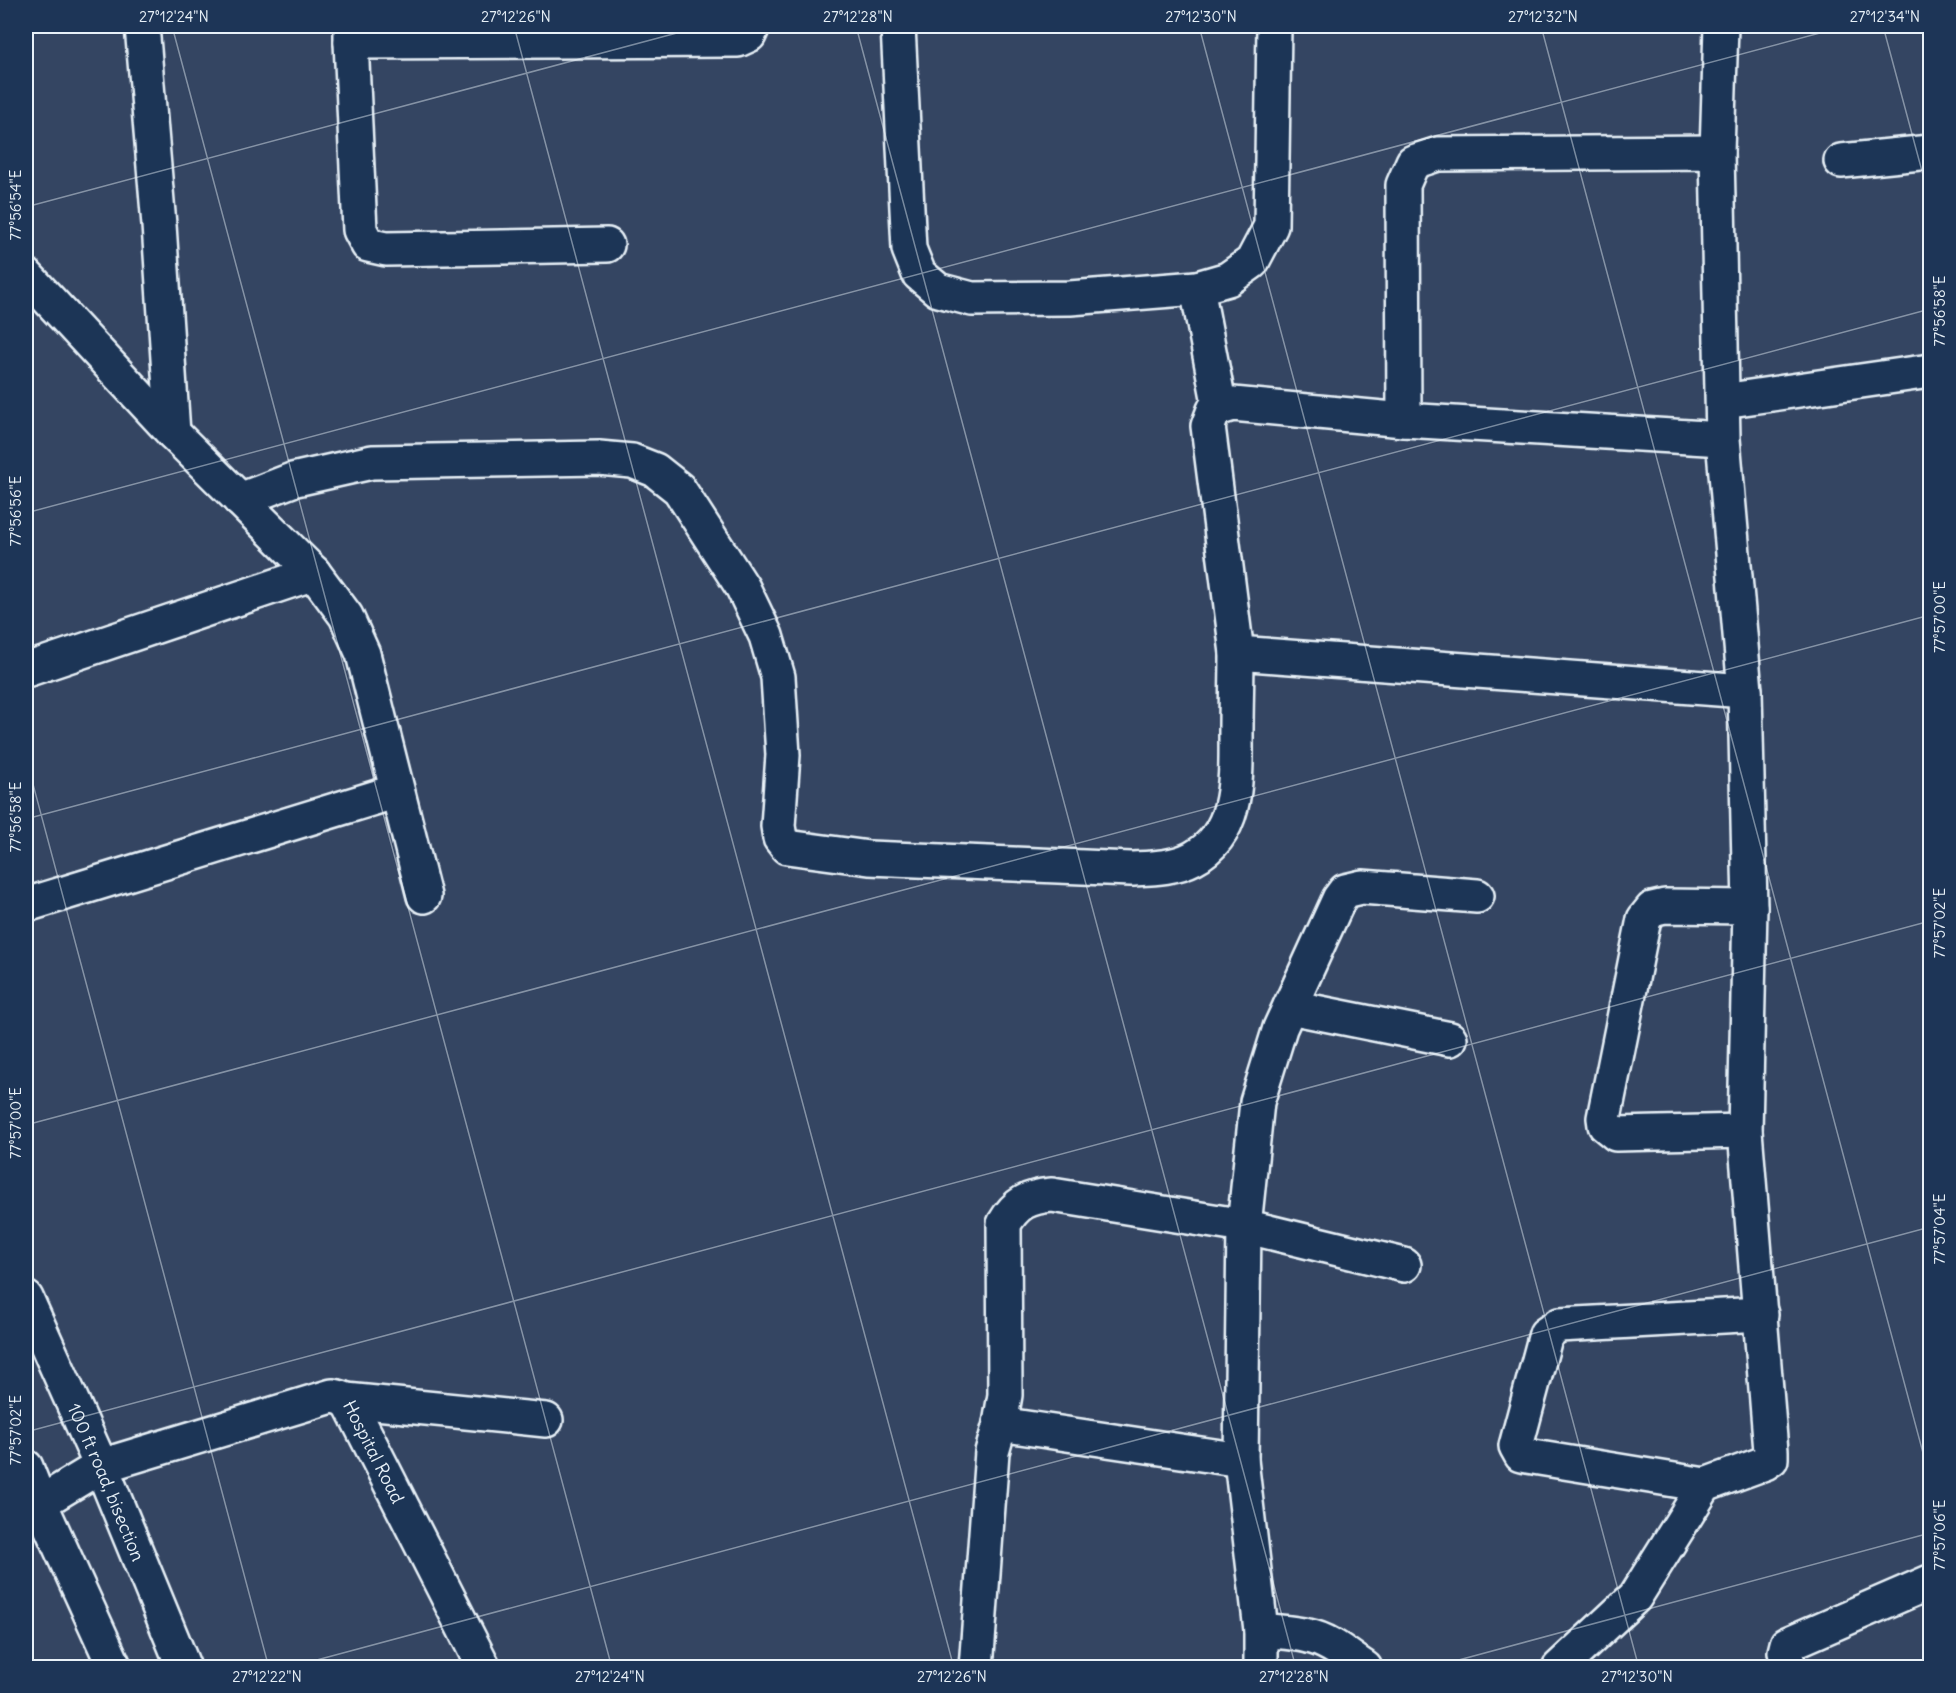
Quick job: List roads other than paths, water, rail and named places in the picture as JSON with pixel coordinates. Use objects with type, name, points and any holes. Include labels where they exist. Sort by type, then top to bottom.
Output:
[{"type":"street","points":[[142,26],[159,225],[173,433]]},
{"type":"street","points":[[606,245],[386,249],[368,245],[360,230],[351,34],[738,40],[749,35],[753,26]]},
{"type":"street","points":[[898,26],[909,249],[919,274],[938,290],[972,299],[1070,298],[1197,288],[1228,279],[1251,262],[1271,226],[1274,26]]},
{"type":"street","points":[[1721,26],[1717,152],[1723,439],[1745,691],[1750,907],[1745,1131],[1761,1314],[1771,1459],[1705,1485],[1521,1455],[1516,1446],[1546,1335],[1559,1326],[1761,1314]]},
{"type":"street","points":[[1404,420],[1402,184],[1413,162],[1438,154],[1717,152]]},
{"type":"street","points":[[1841,161],[1930,152]]},
{"type":"street","points":[[26,274],[173,433],[314,573],[346,616],[363,654],[424,896]]},
{"type":"street","points":[[1197,288],[1220,408]]},
{"type":"street","points":[[1723,401],[1930,371]]},
{"type":"street","points":[[240,500],[292,480],[372,462],[599,458],[632,460],[655,470],[679,489],[743,588],[766,636],[778,676],[782,711],[783,755],[778,826],[780,838],[787,847],[869,858],[1131,869],[1164,868],[1193,858],[1217,840],[1231,811],[1236,783],[1237,653],[1208,426],[1214,410],[1233,404],[1404,420],[1723,439]]},
{"type":"street","points":[[26,670],[314,573]]},
{"type":"street","points":[[1237,653],[1745,691]]},
{"type":"street","points":[[26,905],[397,791]]},
{"type":"street","points":[[1261,1668],[1261,1630],[1241,1460],[1244,1226],[1257,1102],[1280,1028],[1339,899],[1346,891],[1362,887],[1477,896]]},
{"type":"street","points":[[1745,1131],[1616,1134],[1605,1125],[1604,1118],[1644,919],[1652,909],[1665,906],[1750,907]]},
{"type":"street","points":[[1290,1007],[1450,1039]]},
{"type":"street","points":[[976,1668],[992,1452],[1005,1395],[1004,1224],[1011,1211],[1036,1196],[1052,1195],[1244,1226],[1404,1265]]},
{"type":"street","name":"100 ft road, bisection","points":[[26,1298],[101,1466],[184,1668]]},
{"type":"street","name":"Hospital Road","points":[[40,1503],[101,1466],[332,1396],[346,1400],[484,1668]]},
{"type":"street","points":[[346,1400],[546,1420]]},
{"type":"street","points":[[1000,1424],[1241,1460]]},
{"type":"street","points":[[26,1467],[115,1668]]},
{"type":"street","points":[[1559,1668],[1635,1597],[1663,1556],[1705,1485]]},
{"type":"street","points":[[1791,1668],[1785,1652],[1787,1644],[1930,1582]]},
{"type":"street","points":[[1261,1630],[1308,1636],[1329,1643],[1365,1668]]}]
